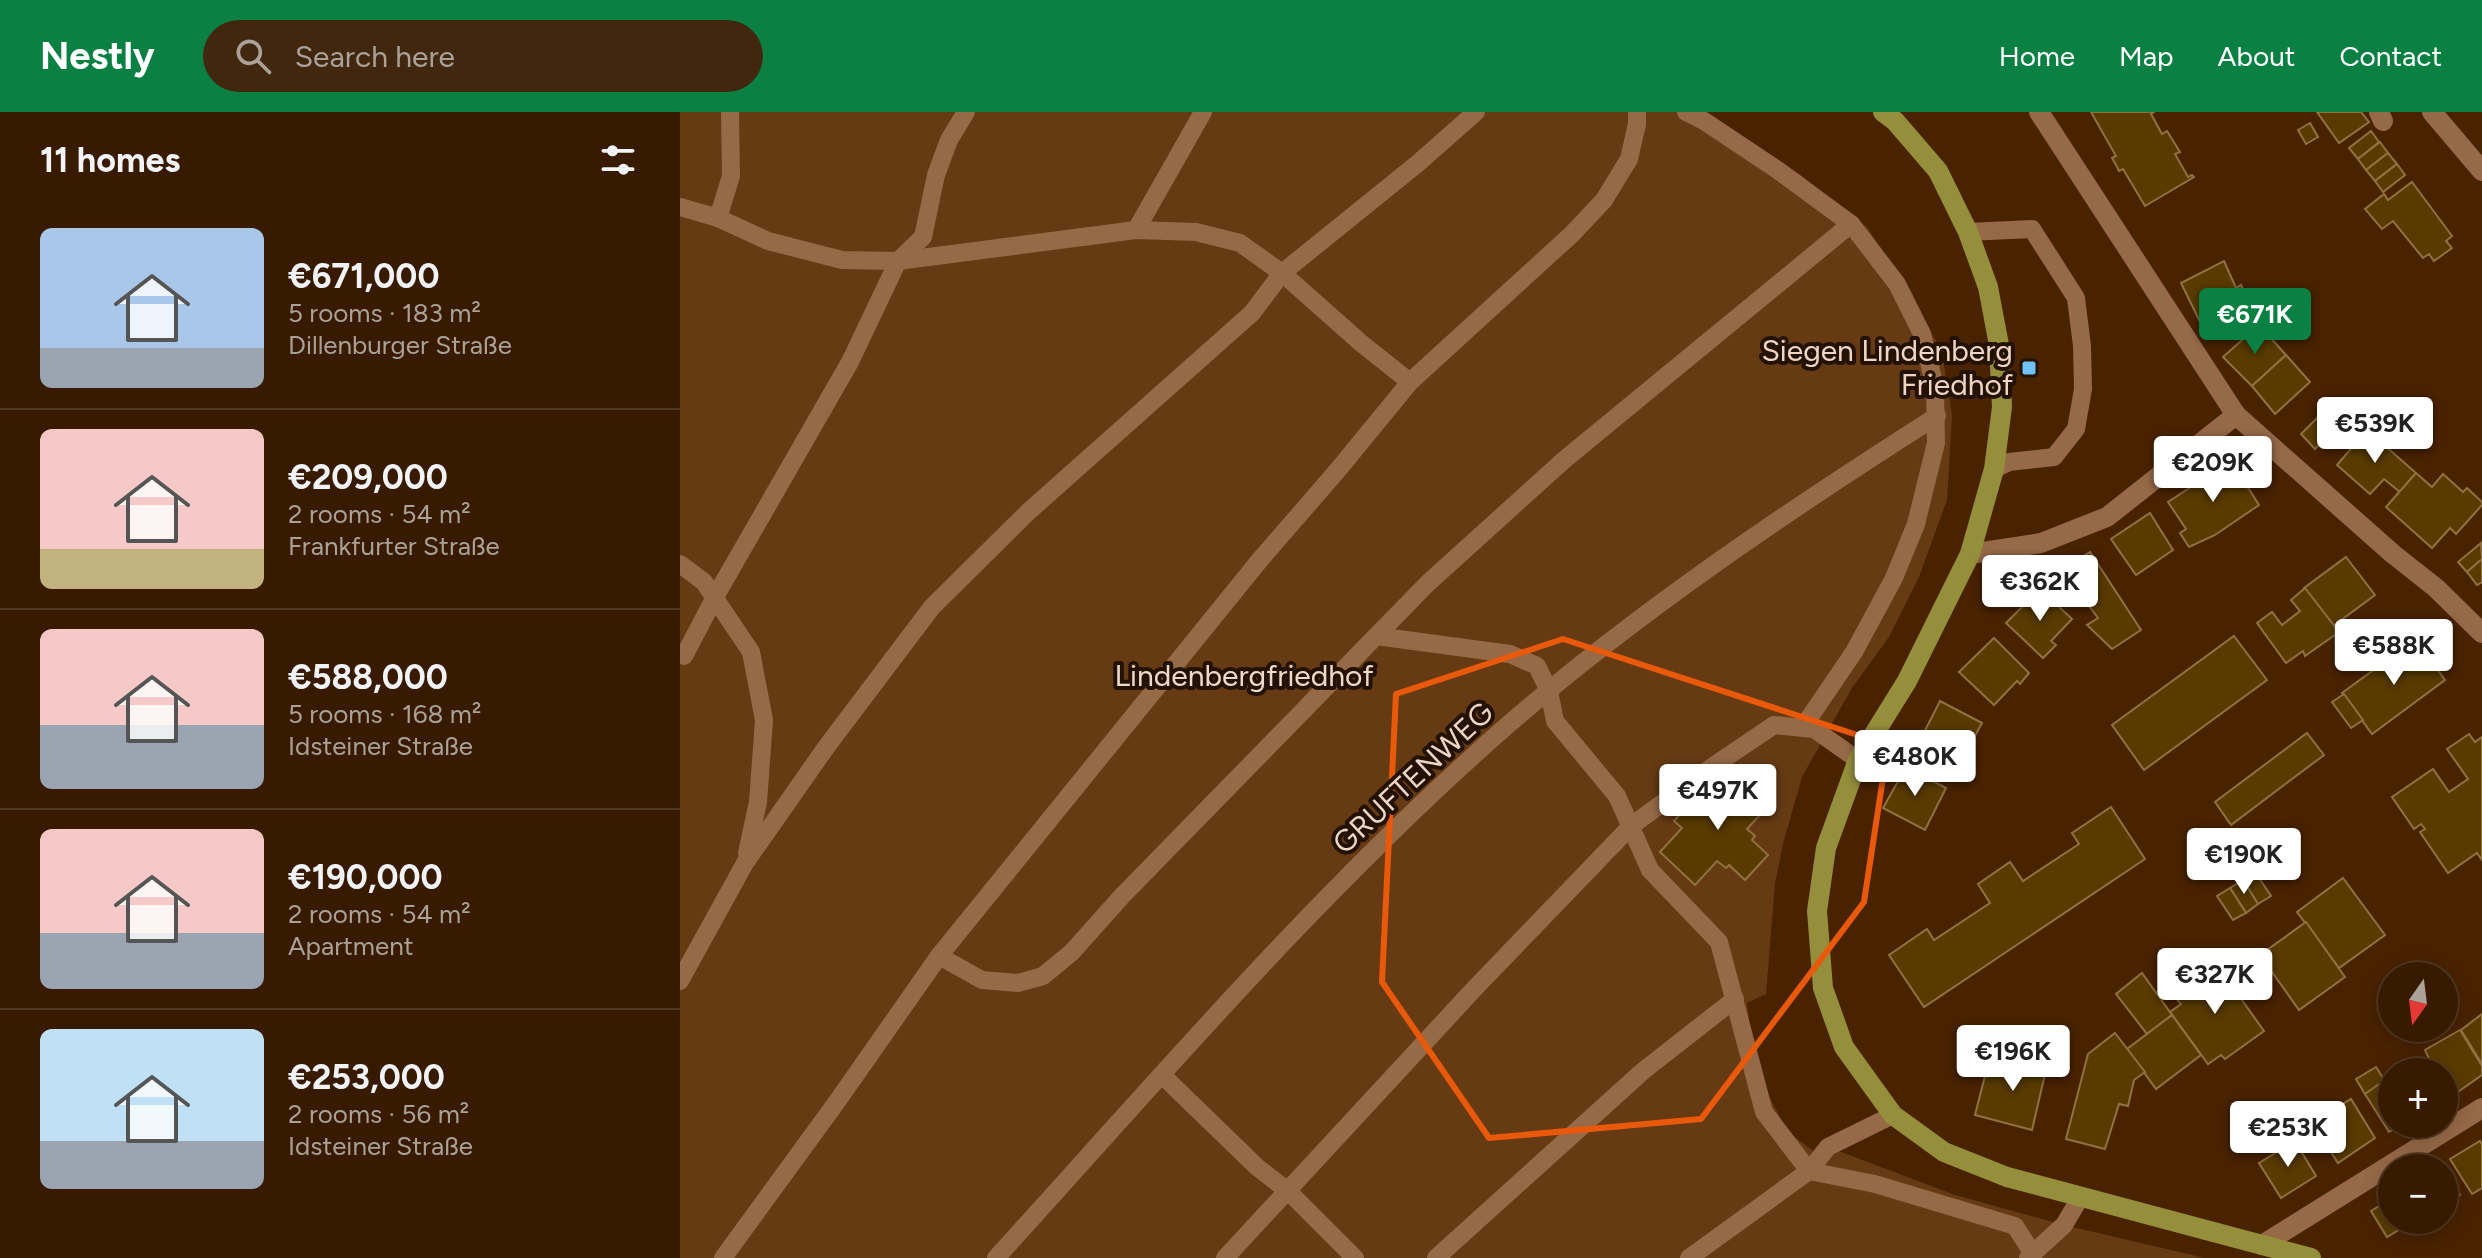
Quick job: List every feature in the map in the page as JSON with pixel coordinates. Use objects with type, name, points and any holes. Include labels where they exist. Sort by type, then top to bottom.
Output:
[{"type":"main road","points":[[1883,112],[1895,121],[1938,171],[1968,232],[1988,287],[1999,345],[2002,407],[1994,469],[1970,554],[1907,681],[1858,760],[1826,848],[1817,911],[1823,988],[1844,1047],[1893,1115],[1944,1152],[2007,1177],[2311,1258]]},
{"type":"street","points":[[2039,112],[2236,415],[2393,554],[2436,588],[2482,633]]},
{"type":"street","points":[[2432,112],[2482,171]]},
{"type":"street","points":[[1970,554],[2041,543],[2107,517],[2236,415]]},
{"type":"street","points":[[2262,1245],[2482,1108]]},
{"type":"lane","points":[[718,218],[731,176],[730,112]]},
{"type":"lane","points":[[684,656],[850,362],[898,261],[923,237],[936,175],[949,140],[966,112]]},
{"type":"lane","points":[[1136,230],[1203,112]]},
{"type":"lane","points":[[680,981],[745,863],[827,746],[932,607],[1028,512],[1252,313],[1282,273],[1476,112]]},
{"type":"lane","points":[[723,1258],[939,956],[1259,561],[1410,382],[1561,244],[1604,200],[1629,159],[1637,112]]},
{"type":"lane","points":[[1686,112],[1779,171],[1851,224],[1897,284],[1922,334],[1935,387],[1936,443],[1916,524],[1894,578],[1854,652],[1803,727]]},
{"type":"lane","points":[[680,207],[718,218],[768,241],[842,260],[898,261],[1136,230],[1196,232],[1240,243],[1282,273],[1410,382]]},
{"type":"lane","points":[[939,956],[982,980],[1018,983],[1043,976],[1072,952],[1122,896],[1428,583],[1564,460],[1851,224]]},
{"type":"lane","points":[[1968,232],[2032,229],[2076,298],[2082,346],[2083,389],[2076,429],[2054,457],[2009,462],[1994,469]]},
{"type":"lane","name":"GRUFTENWEG","points":[[996,1258],[1284,943],[1402,821],[1495,736],[1636,623],[1754,537],[1937,416]]},
{"type":"lane","points":[[680,564],[704,582],[751,652],[764,720],[758,802],[745,863]]},
{"type":"lane","points":[[1376,636],[1510,654],[1537,666],[1549,691],[1555,721],[1617,796],[1650,870],[1719,942],[1764,1112],[1809,1171],[1875,1184],[2015,1226],[2030,1256],[2064,1225],[2080,1198]]},
{"type":"lane","points":[[1225,1258],[1475,988],[1631,826],[1774,725],[1814,729],[1858,760]]},
{"type":"lane","points":[[1436,1258],[1643,1071],[1735,999]]},
{"type":"lane","points":[[1162,1075],[1257,1167],[1288,1191],[1355,1258]]},
{"type":"lane","points":[[1689,1258],[1809,1171],[1828,1147],[1893,1115]]},
{"type":"highlighted area","points":[[1563,639],[1888,745],[1864,902],[1701,1119],[1489,1138],[1382,982],[1396,694]]},
{"type":"green space","name":"Lindenbergfriedhof","points":[[680,112],[1707,112],[1802,176],[1867,227],[1910,293],[1942,352],[1952,415],[1947,500],[1919,577],[1889,637],[1852,688],[1802,777],[1775,883],[1766,994],[1747,1003],[1756,1072],[1788,1132],[1816,1153],[1828,1147],[1955,1195],[2064,1225],[2205,1258],[680,1258]]},
{"type":"building","points":[[2091,112],[2154,112],[2151,114],[2162,134],[2167,131],[2180,152],[2175,154],[2188,177],[2194,177],[2145,206],[2123,169],[2119,171],[2112,158],[2116,156]]},
{"type":"building","points":[[2317,112],[2361,112],[2369,122],[2339,143]]},
{"type":"building","points":[[2310,123],[2318,137],[2306,144],[2298,130]]},
{"type":"building","points":[[2371,131],[2379,142],[2358,159],[2349,148]]},
{"type":"building","points":[[2380,142],[2388,153],[2366,170],[2358,159]]},
{"type":"building","points":[[2388,153],[2397,164],[2375,181],[2366,170]]},
{"type":"building","points":[[2397,164],[2405,175],[2383,192],[2375,181]]},
{"type":"building","points":[[2412,182],[2452,236],[2446,241],[2452,248],[2434,261],[2429,254],[2423,258],[2393,221],[2382,229],[2365,209],[2384,194],[2388,200]]},
{"type":"building","points":[[2224,261],[2236,288],[2241,285],[2248,300],[2201,324],[2181,283]]},
{"type":"building","points":[[2259,325],[2286,355],[2252,386],[2223,357]]},
{"type":"building","points":[[2286,355],[2310,382],[2275,414],[2252,386]]},
{"type":"building","points":[[2321,414],[2335,428],[2315,449],[2301,434]]},
{"type":"building","points":[[2367,430],[2416,473],[2400,492],[2384,479],[2370,494],[2337,465]]},
{"type":"building","points":[[2231,461],[2259,505],[2215,535],[2189,547],[2180,533],[2186,529],[2168,502]]},
{"type":"building","points":[[2416,473],[2432,487],[2443,474],[2463,492],[2467,488],[2482,502],[2456,534],[2450,528],[2432,548],[2386,507]]},
{"type":"building","points":[[2150,513],[2173,550],[2136,575],[2111,539]]},
{"type":"building","points":[[2481,543],[2482,559],[2467,572],[2458,562]]},
{"type":"building","points":[[2090,552],[2141,630],[2112,649],[2087,625],[2098,618],[2092,610],[2084,600],[2078,605],[2055,574]]},
{"type":"building","points":[[2346,557],[2375,595],[2333,626],[2304,588]]},
{"type":"building","points":[[2482,559],[2482,582],[2477,585],[2467,572]]},
{"type":"building","points":[[2305,588],[2339,632],[2305,656],[2303,651],[2286,663],[2257,623],[2272,612],[2282,625],[2300,611],[2291,600]]},
{"type":"building","points":[[2040,589],[2072,619],[2051,641],[2056,645],[2043,658],[2006,623]]},
{"type":"building","points":[[2234,636],[2267,680],[2144,770],[2112,725]]},
{"type":"building","points":[[1994,638],[2029,673],[1994,705],[1959,672]]},
{"type":"building","points":[[2416,639],[2445,680],[2372,734],[2342,693]]},
{"type":"building","points":[[2344,694],[2363,720],[2351,728],[2332,702]]},
{"type":"building","points":[[1940,701],[1982,723],[1958,767],[1917,746]]},
{"type":"building","points":[[2307,733],[2324,755],[2231,825],[2215,802]]},
{"type":"building","points":[[2469,734],[2475,742],[2482,737],[2482,860],[2477,853],[2448,873],[2420,832],[2425,829],[2421,824],[2414,829],[2392,797],[2433,769],[2449,792],[2468,779],[2447,749]]},
{"type":"building","points":[[1906,767],[1946,788],[1925,830],[1883,808]]},
{"type":"building","points":[[1734,773],[1769,805],[1747,829],[1755,836],[1752,840],[1768,855],[1745,880],[1729,865],[1726,868],[1717,861],[1695,885],[1660,852],[1682,828],[1674,821],[1703,789],[1711,797]]},
{"type":"building","points":[[2111,807],[2145,859],[1924,1007],[1889,955],[1927,929],[1934,940],[1990,903],[1978,884],[2010,862],[2023,881],[2079,844],[2072,833]]},
{"type":"building","points":[[2255,872],[2271,896],[2258,904],[2243,880]]},
{"type":"building","points":[[2343,878],[2385,935],[2339,968],[2297,912]]},
{"type":"building","points":[[2243,880],[2258,904],[2246,913],[2230,888]]},
{"type":"building","points":[[2230,888],[2246,913],[2233,920],[2217,896]]},
{"type":"building","points":[[2306,922],[2345,977],[2299,1010],[2260,955]]},
{"type":"building","points":[[2217,965],[2264,1031],[2225,1059],[2221,1055],[2208,1064],[2170,1012],[2181,1004],[2174,996]]},
{"type":"building","points":[[2142,973],[2172,1015],[2147,1034],[2116,994]]},
{"type":"building","points":[[2482,1014],[2482,1064],[2461,1030]]},
{"type":"building","points":[[2172,1015],[2201,1055],[2156,1089],[2127,1049]]},
{"type":"building","points":[[2458,1031],[2482,1066],[2482,1075],[2458,1092],[2458,1058],[2429,1058],[2425,1050],[2439,1042],[2458,1042]]},
{"type":"building","points":[[2115,1033],[2145,1072],[2134,1080],[2128,1106],[2119,1104],[2105,1149],[2066,1139],[2088,1054]]},
{"type":"building","points":[[2021,1054],[2048,1061],[2032,1130],[1975,1115],[1988,1064],[2017,1071]]},
{"type":"building","points":[[2376,1067],[2378,1070],[2378,1086],[2365,1094],[2356,1079]]},
{"type":"building","points":[[2378,1085],[2378,1115],[2365,1094]]},
{"type":"building","points":[[2351,1099],[2375,1138],[2338,1163],[2312,1123]]},
{"type":"building","points":[[2295,1141],[2316,1176],[2281,1198],[2259,1163]]},
{"type":"building","points":[[2480,1141],[2482,1145],[2482,1188],[2472,1194],[2458,1172],[2458,1154]]},
{"type":"building","points":[[2378,1207],[2378,1222],[2371,1211]]},
{"type":"place","name":"Siegen Lindenberg Friedhof","points":[[2029,368]]}]
